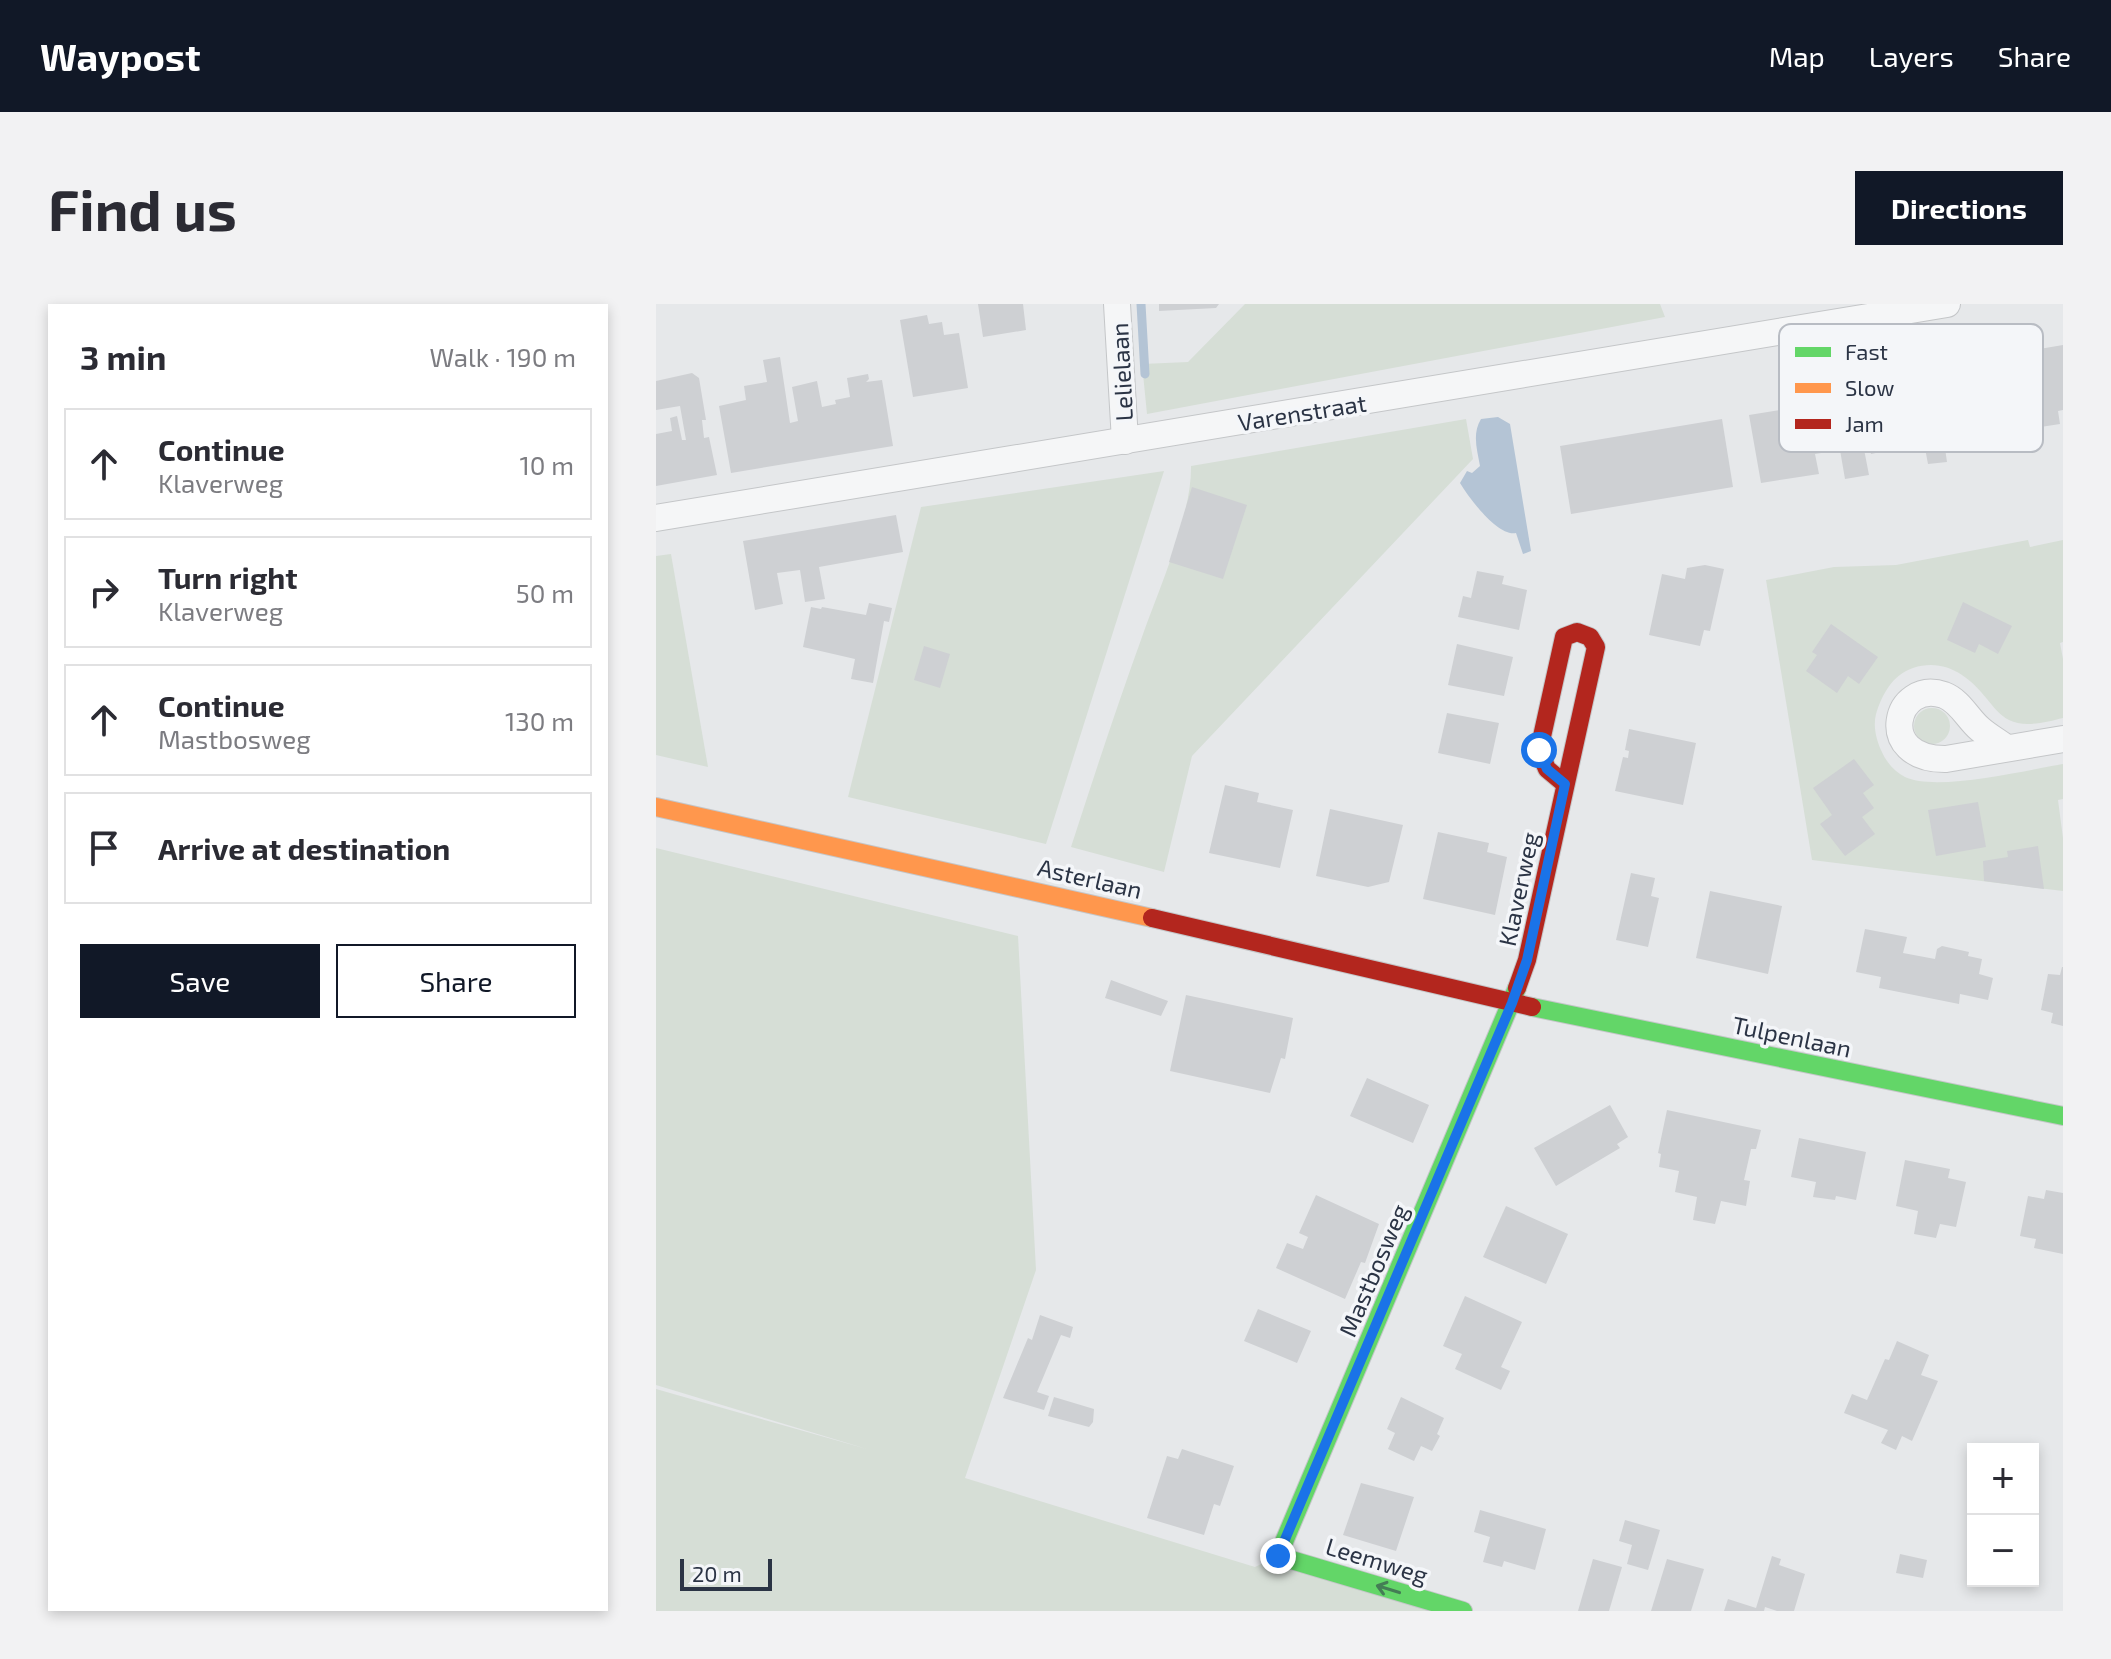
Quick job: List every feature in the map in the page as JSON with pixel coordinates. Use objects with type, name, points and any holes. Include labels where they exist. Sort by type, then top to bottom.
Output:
[{"type":"street","name":"Lelielaan","points":[[1117,304],[1125,441]]},
{"type":"street","name":"Varenstraat","points":[[1827,324],[1947,304]]},
{"type":"street","name":"Varenstraat","points":[[656,518],[1779,332]]},
{"type":"street","name":"Klaverweg","points":[[1512,1003],[1527,960],[1596,647],[1590,637],[1577,632],[1564,637],[1539,750],[1547,769],[1565,784]]},
{"type":"street","points":[[2005,747],[2063,739]]},
{"type":"street","name":"Asterlaan","points":[[656,807],[1058,895],[1512,1003]]},
{"type":"street","name":"Tulpenlaan","points":[[1512,1003],[2063,1116]]},
{"type":"street","name":"Mastbosweg","points":[[1278,1556],[1512,1003]]},
{"type":"street","name":"Leemweg","points":[[1278,1556],[1463,1611]]},
{"type":"shaded area","points":[[1245,304],[1660,304],[1665,317],[1147,414],[1142,364],[1188,362]]},
{"type":"shaded area","points":[[1466,419],[1473,459],[1192,756],[1164,872],[1071,847],[1173,552],[1186,507],[1191,466]]},
{"type":"shaded area","points":[[1164,471],[1046,844],[848,797],[921,507]]},
{"type":"shaded area","points":[[2028,540],[2030,547],[2063,540],[2063,642],[2060,643],[2063,718],[2036,724],[2015,722],[1999,713],[1980,690],[1963,676],[1945,667],[1924,665],[1899,675],[1889,686],[1876,714],[1875,728],[1879,746],[1891,766],[1905,777],[1919,781],[1959,781],[2063,764],[2063,799],[2058,800],[2063,838],[2063,891],[1812,860],[1766,580],[1834,567],[1896,565]]},
{"type":"shaded area","points":[[671,554],[708,767],[656,755],[656,556]]},
{"type":"shaded area","points":[[1932,708],[1945,713],[1950,726],[1945,739],[1932,744],[1919,739],[1914,726],[1919,713]]},
{"type":"shaded area","points":[[656,848],[1018,936],[1036,1270],[965,1478],[1255,1567],[1278,1556],[1463,1611],[656,1611],[656,1389],[867,1449],[656,1385]]},
{"type":"water","points":[[1498,417],[1510,424],[1531,551],[1523,554],[1516,533],[1509,533],[1493,523],[1460,483],[1467,471],[1472,473],[1480,466],[1476,436],[1481,419]]},
{"type":"building","points":[[978,304],[1023,304],[1026,330],[983,337]]},
{"type":"building","points":[[1159,304],[1219,304],[1216,308],[1159,311]]},
{"type":"building","points":[[927,315],[929,324],[942,322],[944,335],[959,333],[968,388],[913,397],[900,320]]},
{"type":"building","points":[[2063,345],[2063,410],[2058,411],[2060,424],[2043,427],[2043,348]]},
{"type":"building","points":[[780,357],[790,423],[798,421],[792,387],[817,381],[822,407],[850,397],[847,378],[868,374],[866,382],[882,380],[893,446],[731,473],[719,406],[746,400],[744,386],[767,382],[763,360]]},
{"type":"building","points":[[692,373],[699,378],[706,420],[702,420],[704,438],[709,437],[717,475],[656,486],[656,434],[672,431],[670,418],[677,416],[682,440],[686,440],[680,406],[656,410],[656,381]]},
{"type":"building","points":[[1779,410],[1779,452],[1828,452],[1815,454],[1819,474],[1761,483],[1749,415]]},
{"type":"building","points":[[1722,419],[1733,487],[1571,514],[1560,446]]},
{"type":"building","points":[[1840,452],[1865,452],[1869,475],[1845,479]]},
{"type":"building","points":[[1926,452],[1946,452],[1947,462],[1928,464]]},
{"type":"building","points":[[1192,487],[1247,505],[1223,579],[1169,562]]},
{"type":"building","points":[[896,515],[903,552],[819,567],[825,599],[805,602],[800,570],[777,573],[783,604],[755,610],[743,541]]},
{"type":"building","points":[[1705,565],[1724,569],[1710,631],[1704,630],[1700,646],[1649,635],[1662,574],[1685,579],[1687,568]]},
{"type":"building","points":[[1477,571],[1504,576],[1502,584],[1527,590],[1519,630],[1458,617],[1463,596],[1471,598]]},
{"type":"building","points":[[1963,602],[2012,626],[1998,654],[1979,644],[1975,653],[1947,640]]},
{"type":"building","points":[[869,603],[892,608],[889,622],[884,621],[873,683],[851,679],[855,659],[803,647],[811,607],[866,615]]},
{"type":"building","points":[[1831,624],[1878,657],[1859,684],[1848,676],[1837,693],[1806,671],[1817,655],[1812,652]]},
{"type":"building","points":[[1457,644],[1513,657],[1504,696],[1448,685]]},
{"type":"building","points":[[924,646],[950,654],[940,688],[914,680]]},
{"type":"building","points":[[1447,713],[1499,723],[1490,764],[1438,753]]},
{"type":"building","points":[[1629,729],[1696,743],[1683,805],[1615,791],[1623,757],[1628,758],[1629,751],[1625,750]]},
{"type":"building","points":[[1854,759],[1874,785],[1863,793],[1874,808],[1862,817],[1875,834],[1845,856],[1820,824],[1832,815],[1813,788]]},
{"type":"building","points":[[1225,785],[1259,793],[1257,802],[1293,810],[1280,868],[1209,853]]},
{"type":"building","points":[[1978,802],[1986,847],[1936,856],[1928,810]]},
{"type":"building","points":[[1330,809],[1403,825],[1389,882],[1368,887],[1316,876]]},
{"type":"building","points":[[1438,832],[1489,843],[1487,852],[1507,857],[1495,915],[1423,899]]},
{"type":"building","points":[[2038,846],[2044,889],[1984,881],[1983,861],[2008,857],[2007,851]]},
{"type":"building","points":[[1631,873],[1655,878],[1651,896],[1659,898],[1648,947],[1616,940]]},
{"type":"building","points":[[1710,891],[1782,906],[1768,974],[1696,958]]},
{"type":"building","points":[[1865,929],[1907,937],[1903,953],[1935,959],[1937,949],[1942,946],[1969,952],[1968,956],[1982,959],[1979,974],[1993,978],[1988,1000],[1960,994],[1959,1004],[1879,988],[1881,977],[1856,972]]},
{"type":"building","points":[[2062,967],[2063,1026],[2051,1023],[2053,1013],[2041,1010],[2048,974],[2060,975]]},
{"type":"building","points":[[1111,980],[1168,1001],[1161,1016],[1105,998]]},
{"type":"building","points":[[1186,995],[1293,1018],[1285,1059],[1281,1058],[1270,1093],[1170,1071]]},
{"type":"building","points":[[1367,1078],[1429,1105],[1413,1143],[1350,1116]]},
{"type":"building","points":[[1610,1105],[1628,1137],[1617,1144],[1620,1148],[1556,1186],[1534,1148]]},
{"type":"building","points":[[1667,1110],[1761,1130],[1756,1149],[1751,1149],[1744,1180],[1750,1181],[1746,1206],[1721,1201],[1715,1224],[1693,1220],[1697,1197],[1675,1192],[1679,1171],[1659,1167],[1661,1154],[1658,1153]]},
{"type":"building","points":[[1799,1138],[1866,1152],[1856,1200],[1836,1196],[1835,1200],[1813,1197],[1816,1182],[1791,1177]]},
{"type":"building","points":[[1905,1160],[1950,1169],[1948,1178],[1966,1182],[1956,1227],[1940,1224],[1936,1238],[1914,1234],[1918,1211],[1896,1206]]},
{"type":"building","points":[[2046,1190],[2063,1193],[2063,1254],[2034,1248],[2036,1239],[2020,1236],[2028,1196],[2044,1199]]},
{"type":"building","points":[[1316,1195],[1379,1224],[1365,1263],[1361,1262],[1345,1299],[1276,1268],[1287,1243],[1303,1249],[1308,1237],[1299,1233]]},
{"type":"building","points":[[1506,1206],[1568,1234],[1546,1284],[1483,1257]]},
{"type":"building","points":[[1465,1296],[1522,1322],[1501,1367],[1510,1371],[1501,1390],[1455,1369],[1462,1354],[1443,1346]]},
{"type":"building","points":[[1258,1309],[1311,1331],[1297,1363],[1244,1341]]},
{"type":"building","points":[[1040,1315],[1073,1327],[1070,1338],[1061,1335],[1037,1392],[1049,1396],[1044,1410],[1003,1398],[1028,1338],[1032,1340]]},
{"type":"building","points":[[1897,1341],[1929,1355],[1921,1375],[1938,1381],[1912,1441],[1902,1436],[1896,1450],[1881,1443],[1888,1430],[1844,1413],[1852,1394],[1867,1400],[1885,1359],[1889,1360]]},
{"type":"building","points":[[1054,1397],[1094,1409],[1093,1422],[1089,1427],[1048,1416]]},
{"type":"building","points":[[1401,1397],[1444,1418],[1432,1451],[1421,1446],[1414,1461],[1388,1449],[1395,1433],[1387,1429]]},
{"type":"building","points":[[1182,1449],[1234,1466],[1220,1506],[1214,1504],[1204,1535],[1147,1518],[1167,1456],[1178,1459]]},
{"type":"building","points":[[1361,1483],[1414,1497],[1396,1551],[1343,1535]]},
{"type":"building","points":[[1480,1510],[1546,1529],[1535,1570],[1504,1561],[1502,1567],[1483,1562],[1490,1537],[1474,1532]]},
{"type":"building","points":[[1625,1520],[1660,1530],[1648,1570],[1627,1564],[1632,1545],[1619,1541]]},
{"type":"building","points":[[1900,1554],[1927,1560],[1923,1578],[1896,1573]]},
{"type":"building","points":[[1772,1556],[1781,1559],[1779,1565],[1805,1574],[1794,1611],[1765,1607],[1764,1611],[1724,1611],[1728,1599],[1756,1608]]},
{"type":"building","points":[[1593,1559],[1622,1567],[1609,1611],[1578,1611]]},
{"type":"building","points":[[1667,1559],[1704,1569],[1691,1611],[1651,1611]]},
{"type":"waterway","points":[[1141,304],[1145,374]]},
{"type":"traffic: fast","points":[[1463,1611],[1278,1556],[1517,988]]},
{"type":"traffic: fast","points":[[1532,1007],[2063,1116]]},
{"type":"traffic: slow","points":[[656,807],[1152,918]]},
{"type":"traffic: jam","points":[[1517,988],[1527,960],[1596,647],[1590,637],[1577,632],[1564,637],[1539,750],[1547,769],[1565,784]]},
{"type":"traffic: jam","points":[[1152,918],[1532,1007]]},
{"type":"route","points":[[1278,1556],[1512,1003],[1527,960],[1565,784],[1547,769],[1539,750]]}]
